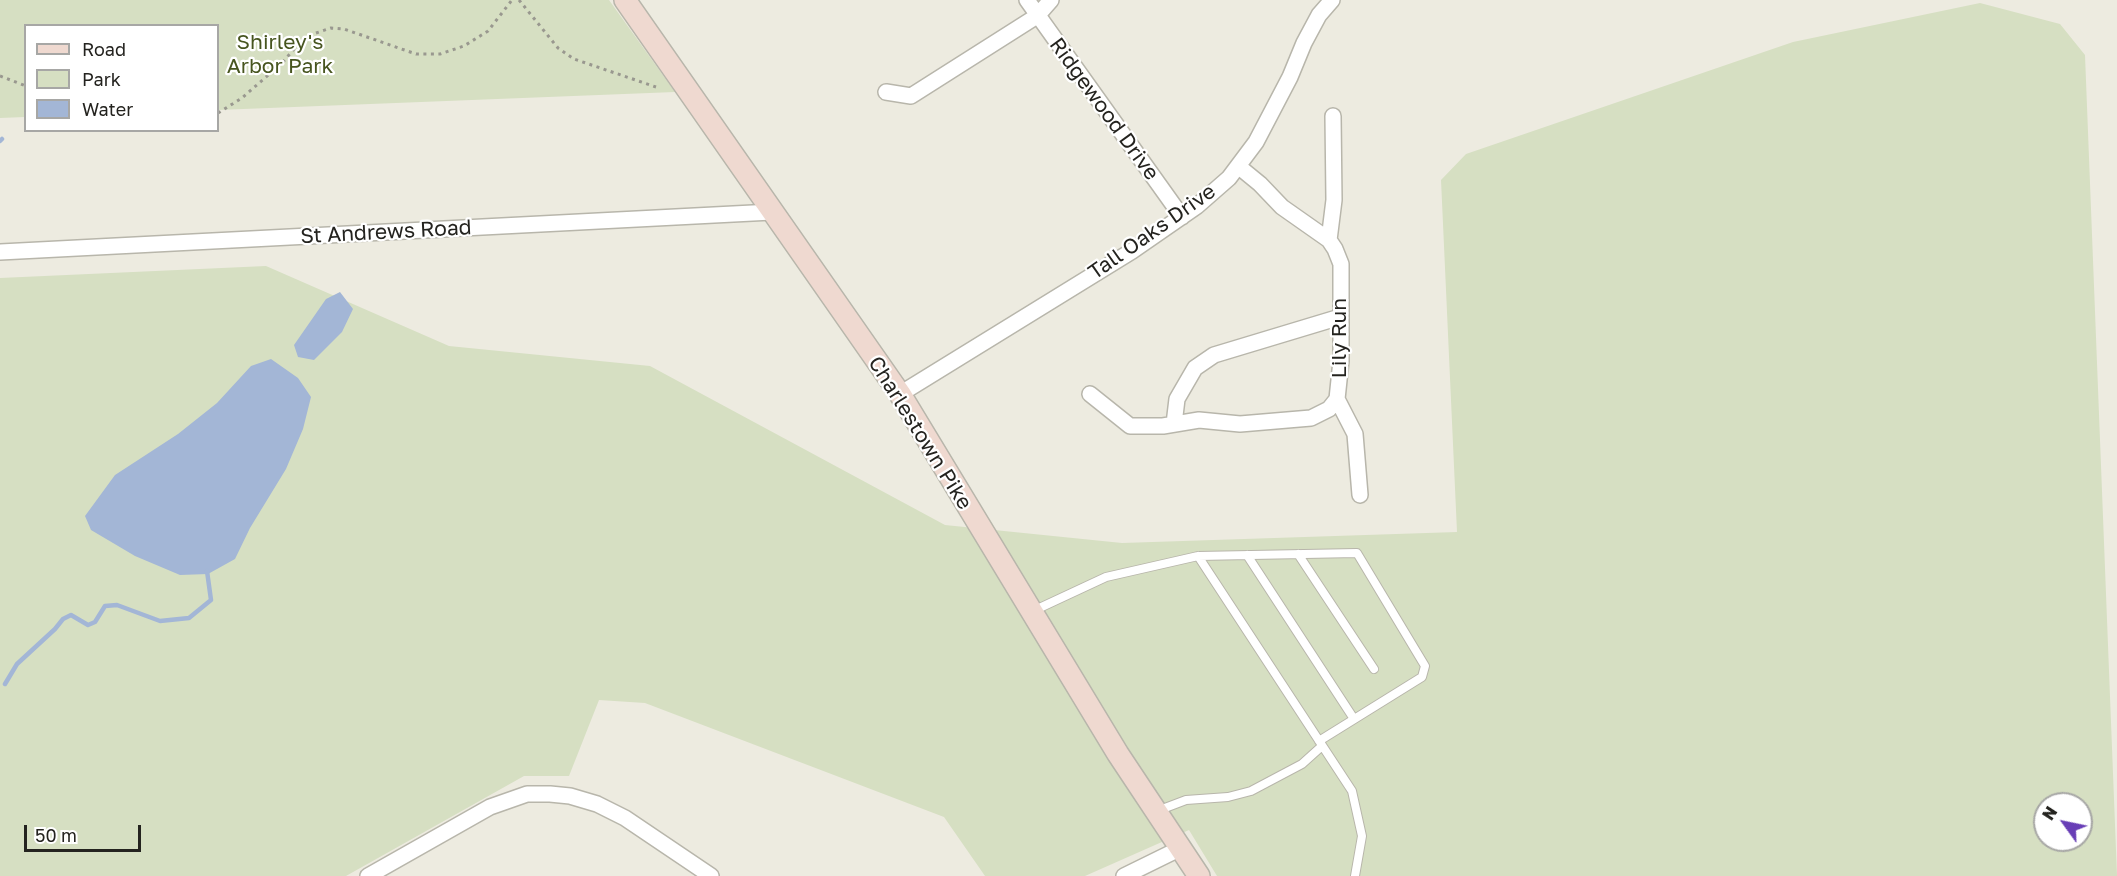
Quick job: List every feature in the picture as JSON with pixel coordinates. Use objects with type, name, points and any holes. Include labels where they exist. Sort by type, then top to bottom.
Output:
[{"type":"street","name":"Charlestown Pike","points":[[625,0],[900,394],[1030,612],[1155,812],[1199,876]]},
{"type":"street","name":"Ridgewood Drive","points":[[1027,0],[1182,217]]},
{"type":"street","points":[[886,92],[911,96],[1037,16],[1051,0]]},
{"type":"street","name":"Tall Oaks Drive","points":[[900,394],[1132,251],[1182,217],[1229,178],[1256,142],[1290,77],[1304,43],[1319,15],[1332,0]]},
{"type":"street","points":[[1238,166],[1260,184],[1282,207],[1329,240],[1334,200],[1333,116]]},
{"type":"street","name":"St Andrews Road","points":[[0,252],[772,212]]},
{"type":"street","name":"Lily Run","points":[[1090,394],[1130,426],[1174,424],[1199,420],[1240,424],[1311,418],[1329,409],[1336,399],[1341,361],[1341,264],[1329,240]]},
{"type":"street","points":[[1174,424],[1177,399],[1195,368],[1214,355],[1340,318]]},
{"type":"street","points":[[1336,399],[1355,434],[1360,495]]},
{"type":"street","points":[[368,876],[490,807],[527,794],[570,796],[597,804],[625,818],[711,876]]},
{"type":"street","points":[[1125,876],[1179,849]]},
{"type":"lane","points":[[1030,612],[1106,577],[1198,556],[1357,553],[1425,666],[1422,677],[1354,719],[1321,743],[1302,764],[1251,791],[1228,797],[1186,800],[1155,812]]},
{"type":"lane","points":[[1298,554],[1374,669]]},
{"type":"lane","points":[[1247,555],[1354,719]]},
{"type":"lane","points":[[1198,556],[1352,791],[1362,836],[1355,876]]},
{"type":"path","points":[[219,112],[242,98],[283,62],[300,42],[313,34],[331,28],[344,29],[416,54],[440,54],[464,46],[488,31],[512,0]]},
{"type":"path","points":[[519,0],[558,48],[574,59],[656,87]]},
{"type":"path","points":[[0,76],[24,85]]},
{"type":"green space","name":"Shirley's Arbor Park","points":[[0,0],[609,0],[675,92],[219,110],[219,24],[24,24],[24,117],[0,118]]},
{"type":"green space","points":[[1980,3],[2060,24],[2085,55],[2117,876],[1217,876],[1189,830],[1085,876],[985,876],[944,817],[645,703],[599,700],[569,776],[524,776],[346,876],[0,876],[0,278],[266,266],[449,346],[650,366],[945,525],[1122,543],[1457,532],[1441,180],[1466,154],[1793,42]]},
{"type":"water","points":[[340,292],[353,309],[342,332],[314,360],[298,357],[294,345],[326,299]]},
{"type":"water","points":[[271,359],[298,378],[311,397],[303,429],[286,469],[250,528],[235,559],[208,574],[180,575],[135,556],[91,530],[85,516],[115,475],[178,434],[217,403],[251,366]]},
{"type":"waterway","points":[[5,684],[17,664],[63,619],[71,615],[88,625],[95,622],[105,606],[117,605],[160,621],[189,618],[211,600],[207,571]]}]
